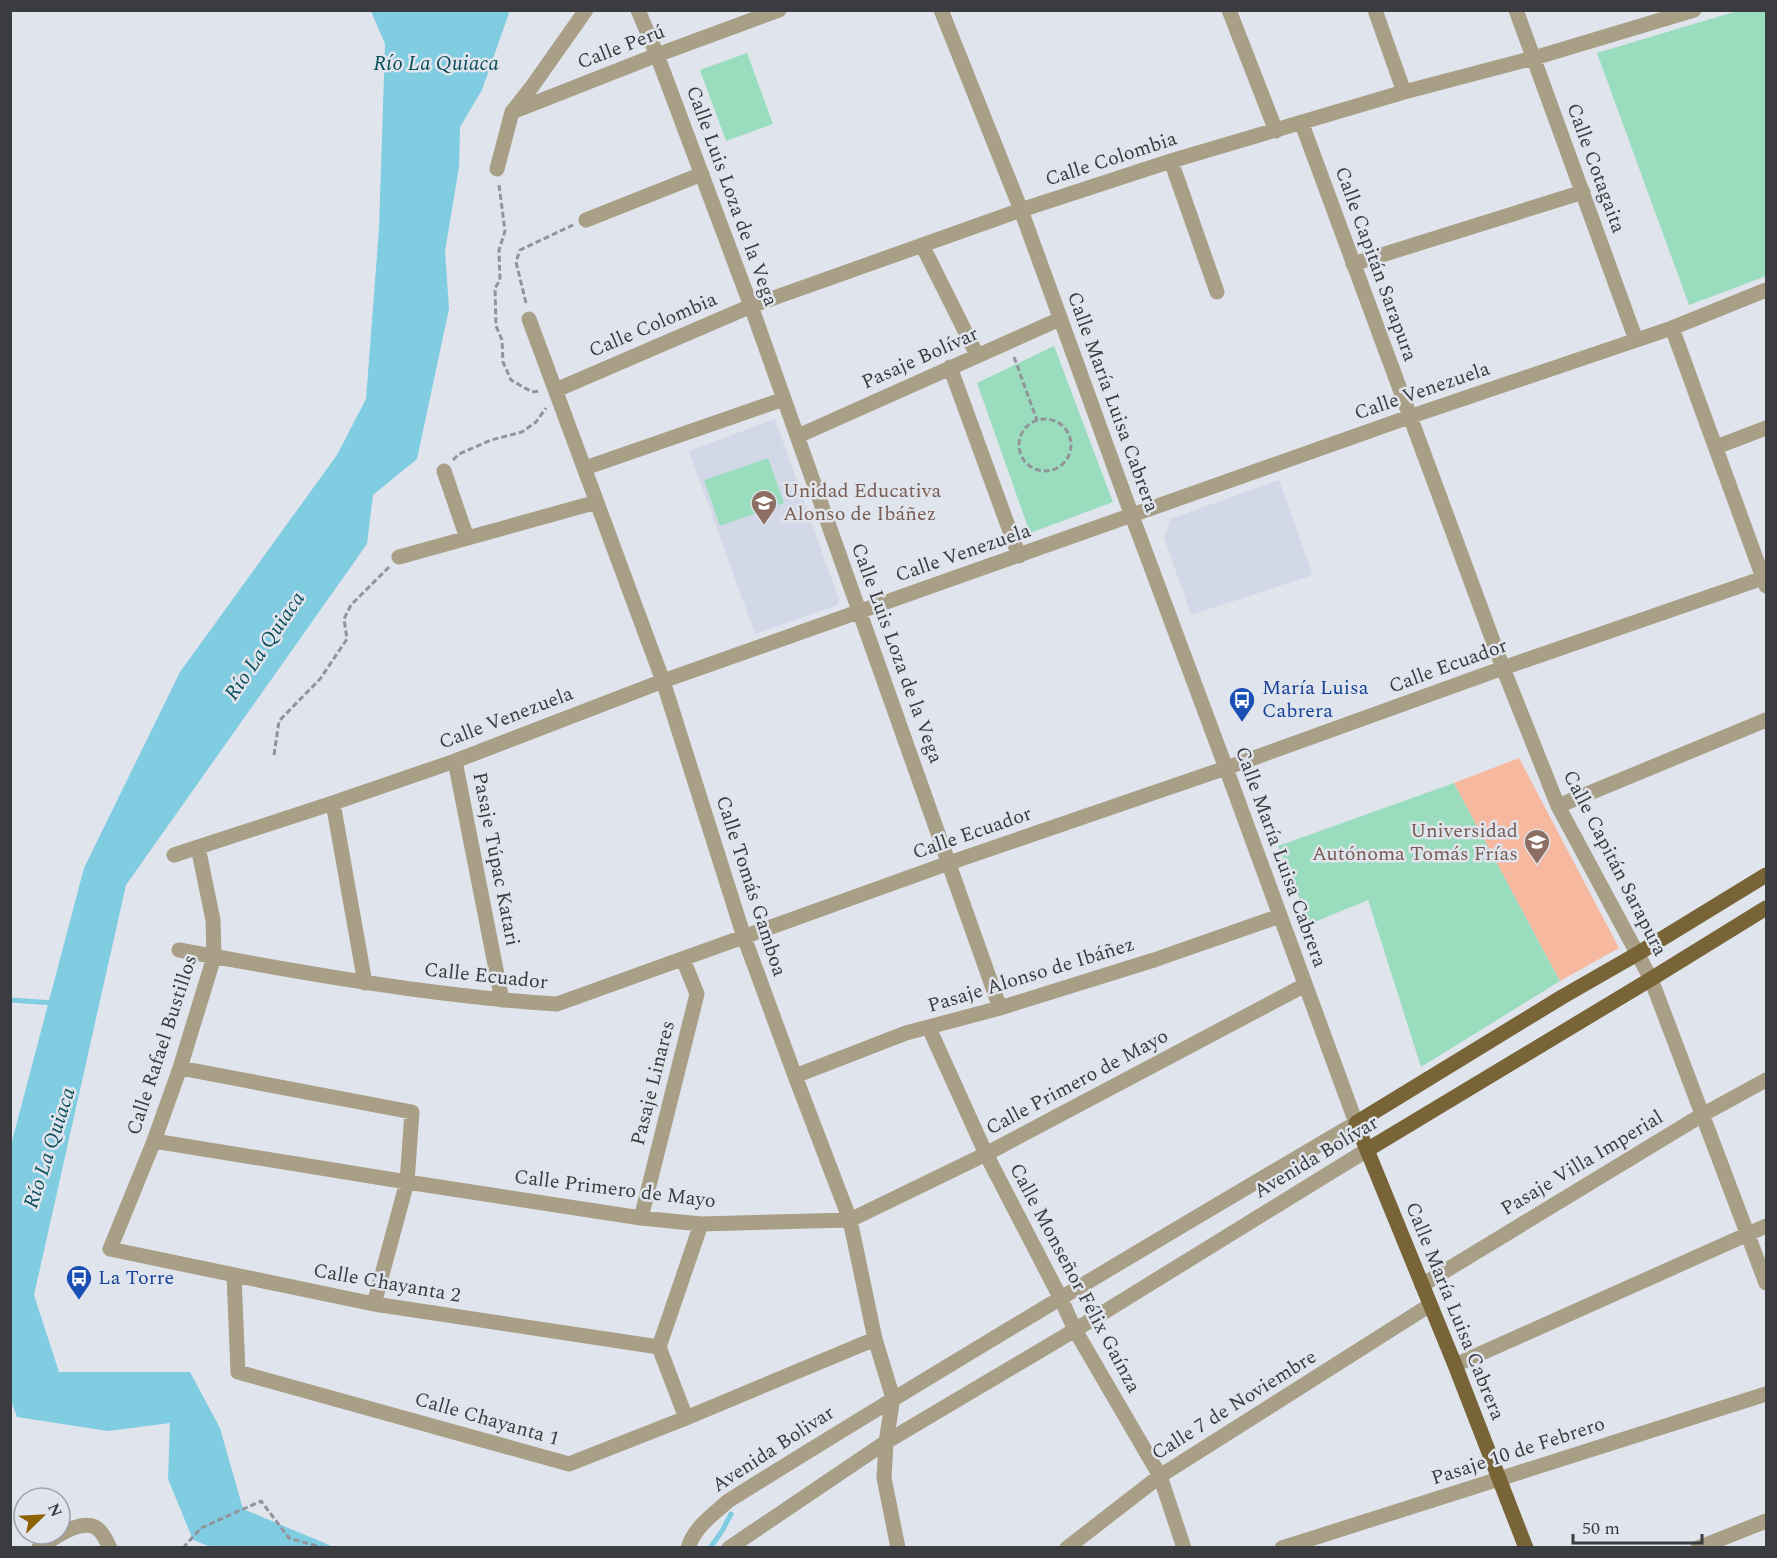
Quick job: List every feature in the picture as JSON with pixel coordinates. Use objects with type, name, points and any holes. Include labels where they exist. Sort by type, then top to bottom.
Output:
[{"type":"main road","name":"Avenida Bolívar","points":[[1356,1123],[1767,875]]},
{"type":"main road","name":"Avenida Bolívar","points":[[1366,1150],[1767,908]]},
{"type":"main road","name":"Calle María Luisa Cabrera","points":[[1356,1123],[1455,1365],[1526,1548]]},
{"type":"street","points":[[497,169],[512,112],[586,10]]},
{"type":"street","name":"Calle Luis Loza de la Vega","points":[[638,10],[751,306],[1000,1008]]},
{"type":"street","name":"Calle Perú","points":[[512,112],[778,10]]},
{"type":"street","name":"Calle María Luisa Cabrera","points":[[941,10],[1021,210],[1356,1123]]},
{"type":"street","points":[[1229,10],[1276,131]]},
{"type":"street","points":[[1375,10],[1404,92]]},
{"type":"street","name":"Calle Cotagaita","points":[[1516,10],[1636,340]]},
{"type":"street","name":"Calle Colombia","points":[[556,390],[751,306],[1021,210],[1171,161],[1404,92],[1534,58],[1647,17],[1694,10]]},
{"type":"street","name":"Calle Capitán Sarapura","points":[[1302,124],[1503,668],[1558,806],[1651,980],[1767,1282]]},
{"type":"street","points":[[1171,161],[1217,292]]},
{"type":"street","points":[[586,219],[702,174]]},
{"type":"street","points":[[1353,264],[1583,192]]},
{"type":"street","points":[[922,245],[977,355]]},
{"type":"street","name":"Calle Venezuela","points":[[174,855],[455,761],[663,681],[1410,417],[1672,328],[1767,290]]},
{"type":"street","name":"Calle Tomás Gamboa","points":[[529,319],[663,681],[744,937],[850,1220],[875,1339],[893,1398]]},
{"type":"street","name":"Pasaje Bolívar","points":[[798,436],[1060,319]]},
{"type":"street","points":[[1672,328],[1766,580]]},
{"type":"street","points":[[950,367],[1019,556]]},
{"type":"street","points":[[585,468],[784,399]]},
{"type":"street","points":[[1716,447],[1767,428]]},
{"type":"street","points":[[444,471],[467,538]]},
{"type":"street","points":[[399,557],[597,501]]},
{"type":"street","name":"Calle Ecuador","points":[[178,950],[365,983],[502,1000],[557,1004],[1503,668],[1766,580]]},
{"type":"street","points":[[1558,806],[1767,720]]},
{"type":"street","name":"Pasaje Túpac Katari","points":[[455,761],[502,1000]]},
{"type":"street","points":[[333,803],[365,983]]},
{"type":"street","name":"Calle Rafael Bustillos","points":[[110,1249],[154,1141],[180,1068],[214,957],[213,920],[198,847]]},
{"type":"street","name":"Pasaje Alonso de Ibáñez","points":[[795,1076],[906,1033],[1000,1008],[1154,960],[1280,916]]},
{"type":"street","name":"Pasaje Linares","points":[[641,1218],[696,994],[683,959]]},
{"type":"street","name":"Calle Primero de Mayo","points":[[154,1141],[641,1218],[701,1224],[850,1220],[986,1154],[1305,985]]},
{"type":"street","name":"Calle Monseñor Félix Gaínza","points":[[929,1028],[986,1154],[1075,1330],[1160,1476],[1184,1548]]},
{"type":"street","points":[[180,1068],[412,1112],[406,1182],[374,1305]]},
{"type":"street","name":"Pasaje Villa Imperial","points":[[1422,1285],[1702,1115],[1767,1080]]},
{"type":"street","name":"Avenida Bolívar","points":[[893,1398],[1356,1123]]},
{"type":"street","name":"Avenida Bolívar","points":[[886,1442],[1075,1330],[1366,1150]]},
{"type":"street","points":[[686,1418],[659,1347],[701,1224]]},
{"type":"street","points":[[1455,1365],[1767,1227]]},
{"type":"street","name":"Calle Chayanta 2","points":[[110,1249],[374,1305],[659,1347]]},
{"type":"street","name":"Calle Chayanta 1","points":[[234,1275],[238,1372],[569,1464],[875,1339]]},
{"type":"street","name":"Calle 7 de Noviembre","points":[[1067,1548],[1160,1476],[1430,1305]]},
{"type":"street","name":"Pasaje 10 de Febrero","points":[[1282,1548],[1767,1394]]},
{"type":"street","points":[[893,1398],[886,1442],[884,1478],[898,1548]]},
{"type":"street","name":"Avenida Bolivar","points":[[688,1548],[692,1536],[704,1520],[728,1501],[893,1398]]},
{"type":"street","points":[[729,1548],[886,1442]]},
{"type":"street","points":[[1698,1548],[1767,1521]]},
{"type":"street","points":[[39,1548],[75,1527],[90,1524],[99,1529],[110,1548]]},
{"type":"path","points":[[497,169],[505,231],[499,250],[500,280],[495,288],[495,309],[496,326],[502,340],[503,362],[511,380],[532,392],[556,390]]},
{"type":"path","points":[[529,319],[516,262],[520,250],[586,219]]},
{"type":"path","points":[[1009,341],[1037,420]]},
{"type":"path","points":[[444,471],[459,454],[491,440],[522,432],[536,422],[556,390]]},
{"type":"path","points":[[1046,418],[1055,420],[1063,425],[1071,440],[1072,449],[1065,464],[1050,472],[1033,469],[1021,457],[1019,439],[1029,424],[1037,420],[1046,418]]},
{"type":"path","points":[[274,755],[279,721],[320,679],[347,639],[344,619],[351,606],[399,557]]},
{"type":"path","points":[[183,1548],[201,1528],[261,1501],[289,1538],[324,1548]]},
{"type":"shaded area","name":"Unidad Educativa Alonso de Ibáñez","points":[[775,419],[839,600],[837,605],[755,634],[689,451]]},
{"type":"shaded area","points":[[1279,480],[1313,575],[1191,615],[1164,537],[1170,519]]},
{"type":"green space","points":[[1737,11],[1766,11],[1766,276],[1689,305],[1597,53]]},
{"type":"green space","points":[[747,53],[773,124],[726,141],[700,70]]},
{"type":"green space","points":[[1054,346],[1113,502],[1030,533],[977,383]]},
{"type":"green space","points":[[768,458],[784,503],[720,526],[704,480]]},
{"type":"green space","points":[[1454,783],[1560,981],[1421,1067],[1368,900],[1310,924],[1278,846]]},
{"type":"water","name":"Río La Quiaca","points":[[508,10],[509,13],[482,90],[460,127],[459,167],[445,251],[449,309],[417,459],[373,495],[367,544],[126,885],[34,1295],[59,1372],[190,1372],[220,1428],[243,1509],[334,1547],[211,1547],[193,1540],[168,1479],[170,1423],[108,1431],[17,1417],[10,1398],[11,1145],[84,868],[180,672],[337,455],[366,399],[379,229],[385,44],[371,11]]},
{"type":"building","name":"Universidad Autónoma Tomás Frías","points":[[1519,758],[1619,948],[1560,981],[1454,783]]},
{"type":"waterway","points":[[10,1000],[54,1003]]},
{"type":"waterway","points":[[710,1548],[731,1514]]},
{"type":"place","name":"Unidad Educativa Alonso de Ibáñez","points":[[764,526]]},
{"type":"place","name":"María Luisa Cabrera","points":[[1242,723]]},
{"type":"place","name":"Universidad Autónoma Tomás Frías","points":[[1537,865]]},
{"type":"place","name":"La Torre","points":[[79,1301]]}]
